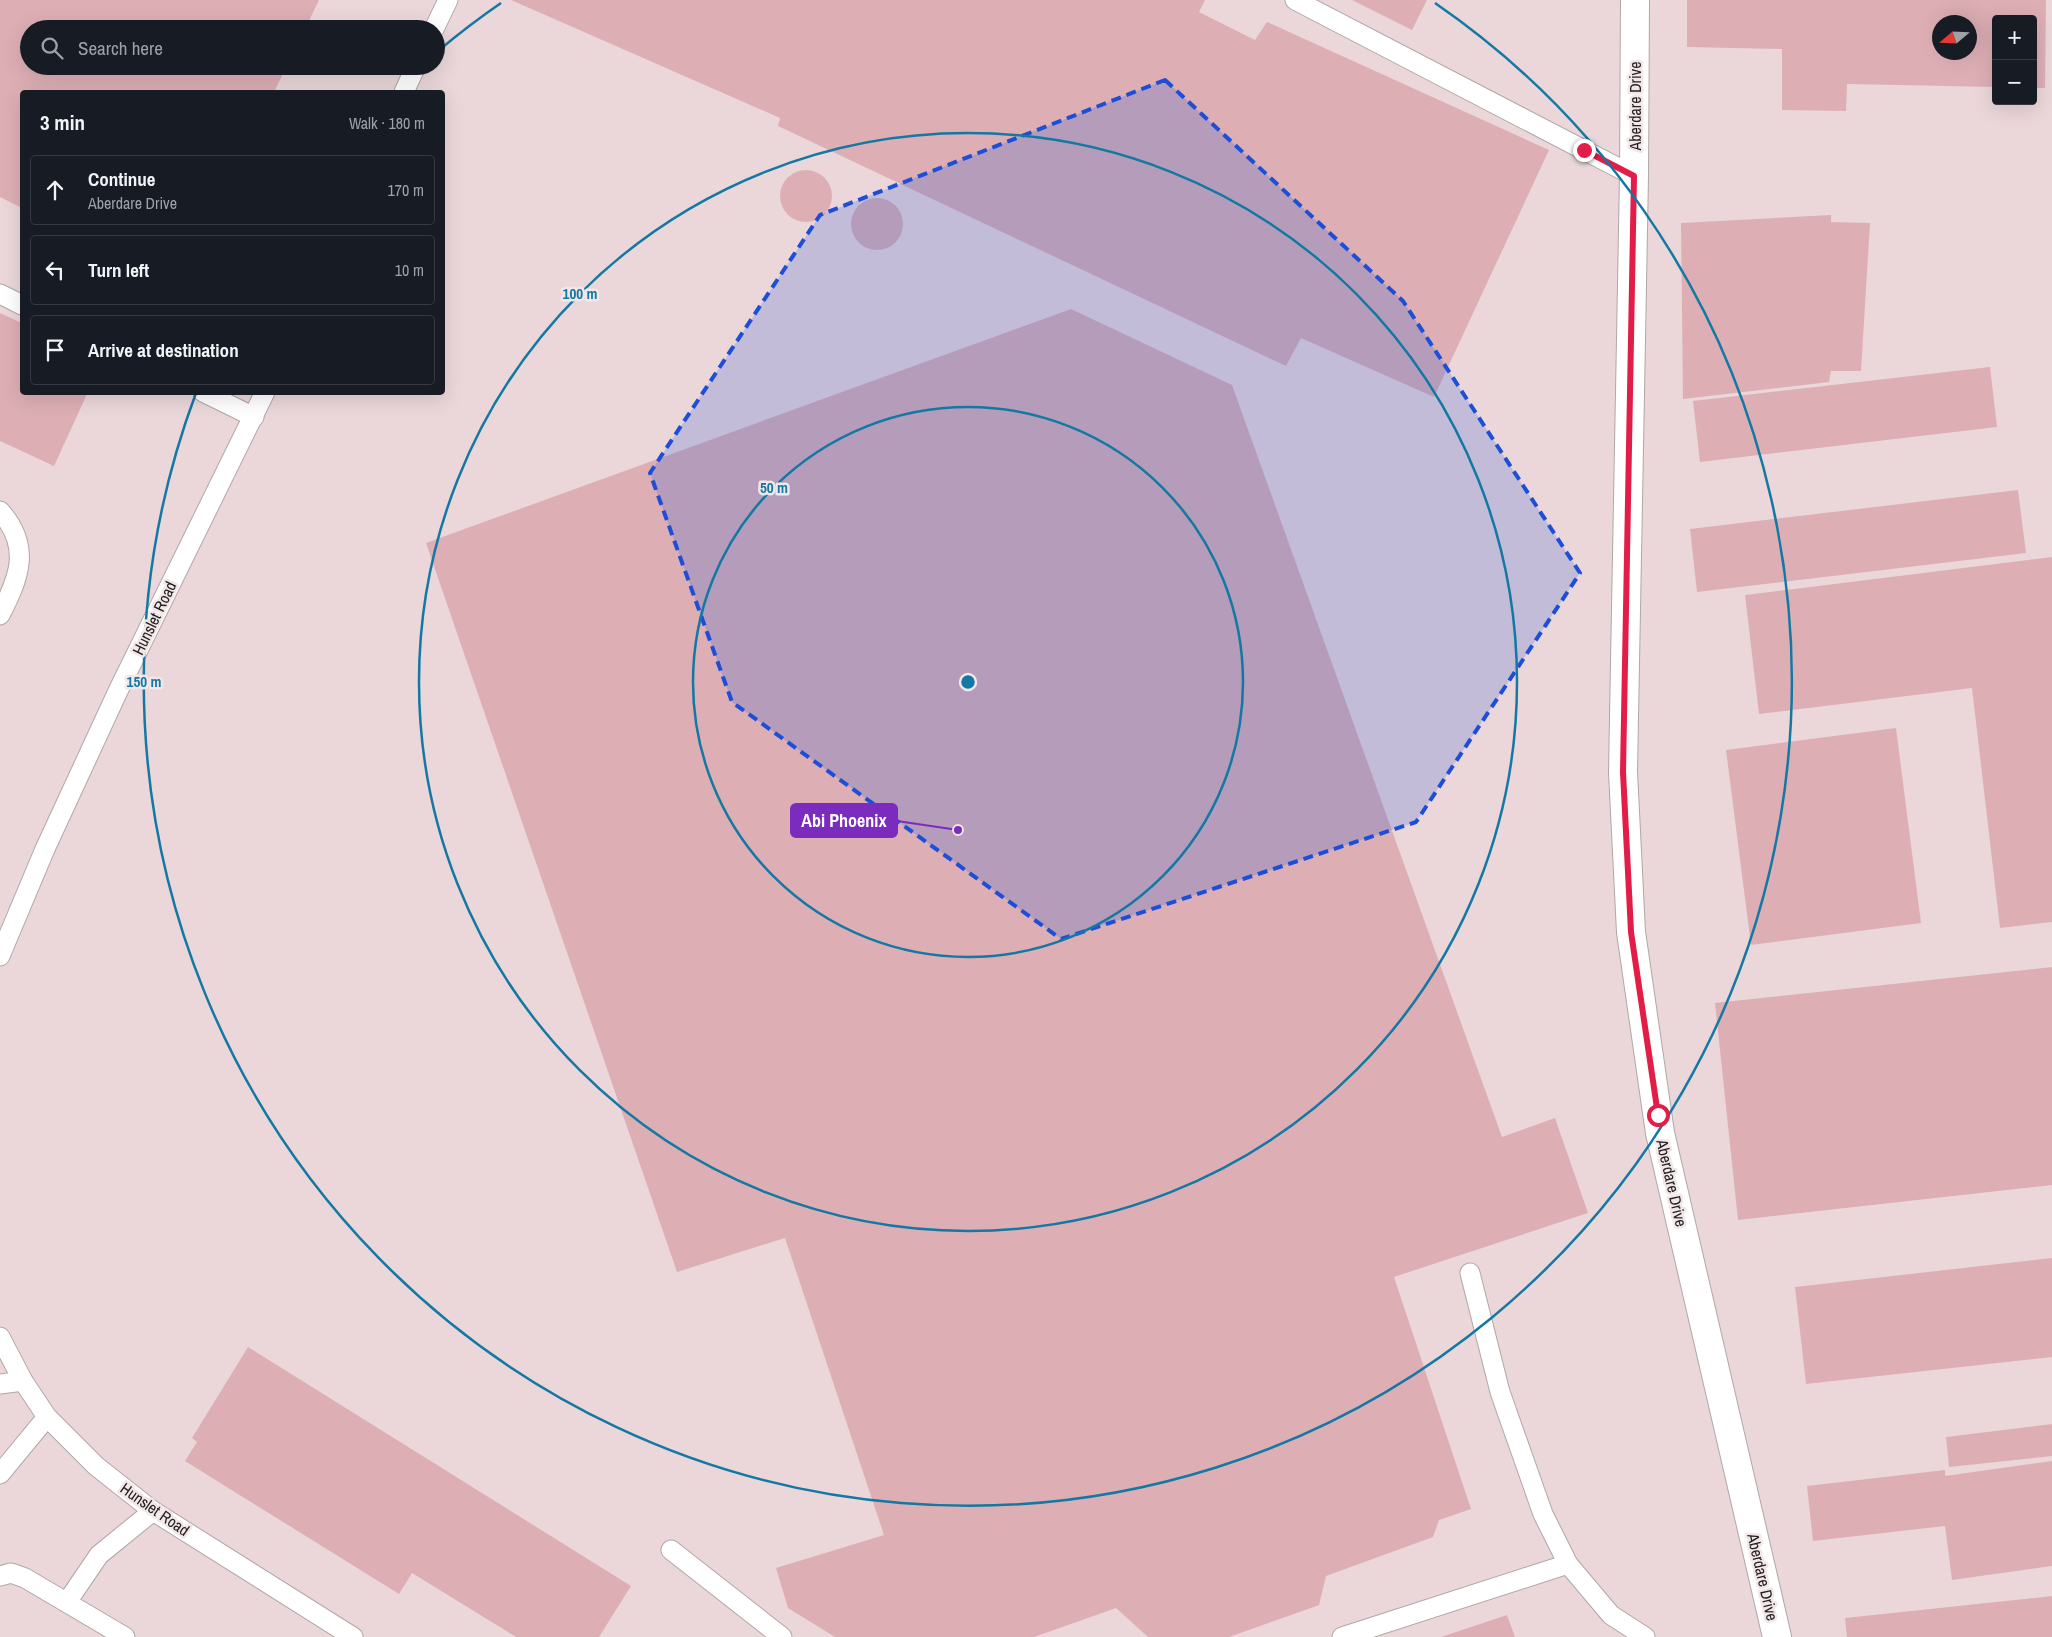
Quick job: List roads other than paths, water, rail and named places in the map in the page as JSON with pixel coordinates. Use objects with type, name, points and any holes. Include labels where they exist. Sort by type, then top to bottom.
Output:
[{"type":"street","name":"Aberdare Drive","points":[[1635,0],[1634,176],[1623,772],[1631,932],[1660,1133],[1777,1637]]},
{"type":"lane","points":[[438,20],[448,0]]},
{"type":"lane","points":[[1295,0],[1634,176]]},
{"type":"lane","points":[[405,90],[412,75]]},
{"type":"lane","points":[[0,294],[20,304]]},
{"type":"lane","points":[[209,395],[254,417]]},
{"type":"lane","name":"Hunslet Road","points":[[0,956],[4,933],[118,691],[264,395]]},
{"type":"lane","points":[[0,511],[16,538],[21,557],[16,584],[0,615]]},
{"type":"lane","points":[[1470,1273],[1500,1392],[1543,1514],[1568,1564],[1611,1615],[1645,1637]]},
{"type":"lane","name":"Hunslet Road","points":[[0,1337],[23,1381],[47,1417],[96,1466],[153,1510],[353,1637]]},
{"type":"lane","points":[[0,1384],[23,1381]]},
{"type":"lane","points":[[0,1474],[47,1417]]},
{"type":"lane","points":[[67,1602],[99,1555],[153,1510]]},
{"type":"lane","points":[[671,1550],[782,1637]]},
{"type":"lane","points":[[1342,1637],[1568,1564]]},
{"type":"lane","points":[[0,1576],[11,1574],[25,1578],[125,1637]]},
{"type":"place","name":"Abi Phoenix","points":[[958,830]]}]
